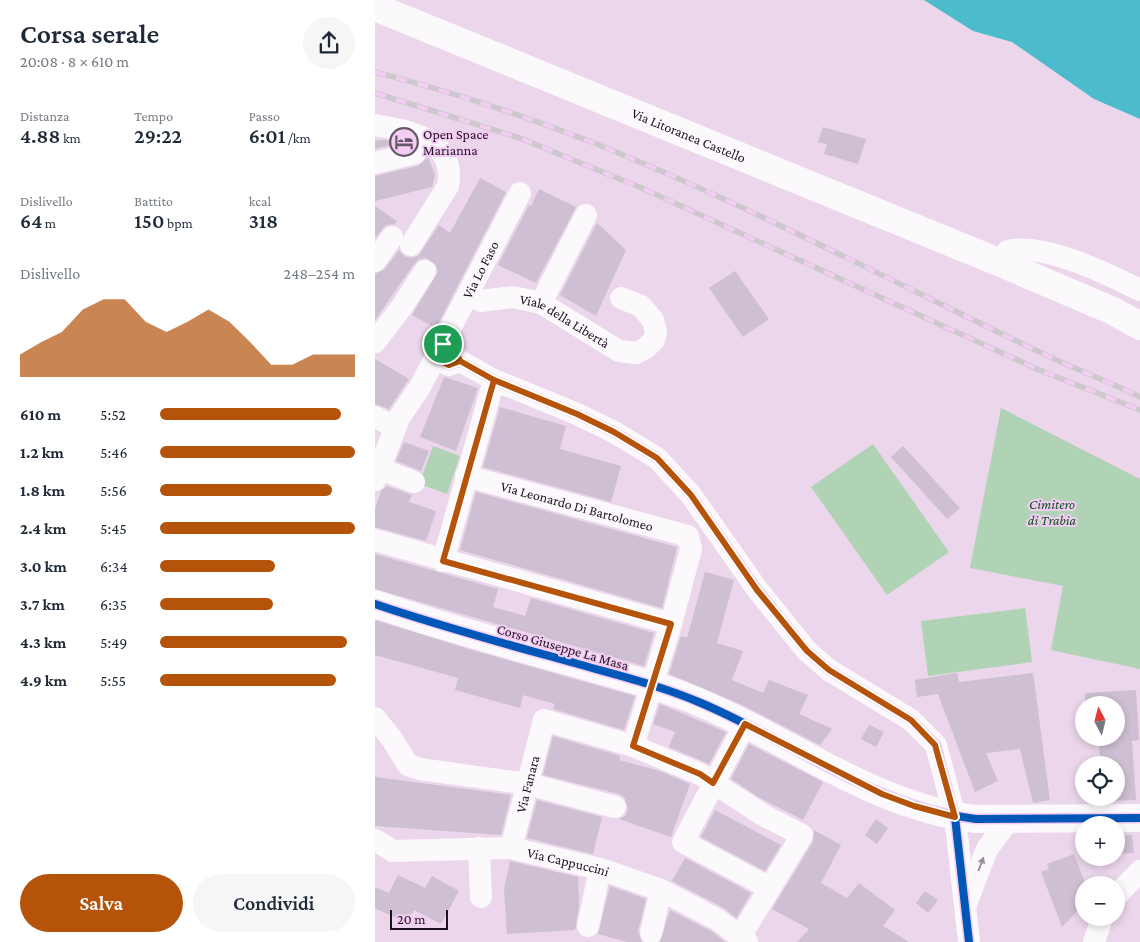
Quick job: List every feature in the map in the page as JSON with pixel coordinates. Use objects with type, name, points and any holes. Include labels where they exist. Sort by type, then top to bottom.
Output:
[{"type":"main road","name":"Via Litoranea Castello","points":[[375,7],[1001,263],[1113,311],[1140,326]]},
{"type":"main road","name":"Corso Giuseppe La Masa","points":[[375,604],[437,625],[650,685],[701,703],[882,794],[914,806],[955,817],[1009,820],[1140,818]]},
{"type":"street","points":[[375,125],[413,134],[437,145],[444,156],[450,175],[448,186],[402,241],[375,261]]},
{"type":"street","points":[[375,163],[415,153]]},
{"type":"street","name":"Via Lo Faso","points":[[376,472],[399,418],[420,387],[439,352],[520,193]]},
{"type":"street","points":[[541,303],[586,216]]},
{"type":"street","points":[[1001,263],[1009,251],[1019,248],[1042,252],[1103,271],[1140,290]]},
{"type":"street","points":[[375,342],[401,308],[425,271]]},
{"type":"street","name":"Viale della Libertà","points":[[467,295],[481,301],[513,297],[541,303],[619,351],[636,353],[646,348],[654,340],[656,332],[653,320],[641,306],[621,298]]},
{"type":"street","points":[[439,352],[449,365],[460,361],[494,380],[577,414],[614,432],[657,458],[691,495],[757,590],[807,651],[829,670],[911,720],[935,745],[955,817],[969,942]]},
{"type":"street","points":[[443,561],[494,380]]},
{"type":"street","points":[[375,417],[395,427]]},
{"type":"street","points":[[376,472],[414,482]]},
{"type":"street","name":"Via Leonardo Di Bartolomeo","points":[[466,476],[688,536],[691,549],[671,624]]},
{"type":"street","points":[[375,540],[443,561],[671,624],[650,685],[633,746],[700,774],[763,815],[802,835],[743,940]]},
{"type":"street","points":[[375,718],[392,738],[408,766],[420,770],[528,784],[615,807]]},
{"type":"street","name":"Via Fanara","points":[[511,848],[544,720],[633,746]]},
{"type":"street","points":[[745,724],[683,842],[771,888]]},
{"type":"street","points":[[964,909],[987,849],[1009,820]]},
{"type":"street","points":[[479,848],[481,897]]},
{"type":"street","name":"Via Cappuccini","points":[[381,851],[511,848],[600,868],[661,890],[718,920],[743,940]]},
{"type":"street","points":[[588,926],[600,868]]},
{"type":"street","points":[[1125,887],[1140,871]]},
{"type":"street","points":[[651,933],[661,890]]},
{"type":"street","points":[[1094,942],[1099,926]]},
{"type":"green space","name":"Cimitero di Trabia","points":[[1001,408],[1140,479],[1140,669],[1051,650],[1063,586],[970,568]]},
{"type":"green space","points":[[873,444],[949,552],[887,595],[811,487]]},
{"type":"green space","points":[[433,446],[460,456],[447,494],[419,484]]},
{"type":"green space","points":[[1025,608],[1032,662],[928,676],[921,621]]},
{"type":"water","points":[[924,0],[1140,0],[1140,119],[1094,99],[1012,42],[973,31]]},
{"type":"building","points":[[823,127],[866,139],[858,164],[824,154],[827,144],[818,142]]},
{"type":"building","points":[[386,140],[400,143],[375,149],[375,141]]},
{"type":"building","points":[[428,157],[435,175],[432,187],[375,201],[375,176],[418,166]]},
{"type":"building","points":[[480,178],[506,192],[436,328],[412,315],[438,272],[436,265],[426,258],[419,259],[414,264],[375,320],[375,274],[385,269],[399,250],[404,256],[411,258],[418,256],[439,225],[450,233]]},
{"type":"building","points":[[539,189],[576,207],[536,283],[498,265]]},
{"type":"building","points":[[375,206],[397,221],[395,224],[386,225],[375,238]]},
{"type":"building","points":[[597,223],[626,250],[596,316],[560,295]]},
{"type":"building","points":[[735,271],[769,319],[743,337],[709,288]]},
{"type":"building","points":[[375,359],[409,379],[389,409],[375,404]]},
{"type":"building","points":[[444,377],[478,388],[456,451],[420,437]]},
{"type":"building","points":[[500,407],[566,426],[560,449],[621,466],[611,502],[483,467]]},
{"type":"building","points":[[404,442],[429,451],[421,471],[396,461]]},
{"type":"building","points":[[903,446],[960,508],[947,519],[891,457]]},
{"type":"building","points":[[387,486],[412,495],[409,502],[436,511],[426,541],[375,527],[375,509],[381,491]]},
{"type":"building","points":[[476,492],[677,547],[662,608],[460,550]]},
{"type":"building","points":[[375,554],[498,589],[493,607],[525,616],[531,598],[654,633],[644,666],[375,589]]},
{"type":"building","points":[[705,572],[734,580],[717,643],[743,651],[732,680],[763,693],[769,680],[808,695],[799,714],[832,729],[820,745],[742,705],[669,674],[681,636],[687,638]]},
{"type":"building","points":[[375,620],[472,650],[635,696],[624,730],[553,709],[555,704],[523,695],[520,708],[455,690],[458,678],[375,655]]},
{"type":"building","points":[[957,673],[959,682],[1033,673],[1050,800],[1033,803],[1020,749],[986,753],[998,781],[975,792],[938,694],[917,697],[915,680]]},
{"type":"building","points":[[1136,690],[1139,740],[1132,741],[1136,800],[1125,801],[1125,756],[1100,756],[1099,746],[1125,746],[1125,696],[1085,696],[1085,693]]},
{"type":"building","points":[[660,704],[726,732],[709,764],[669,747],[675,732],[653,724]]},
{"type":"building","points":[[869,725],[884,732],[876,747],[861,739]]},
{"type":"building","points":[[553,736],[620,756],[619,760],[660,771],[690,784],[671,837],[619,819],[625,816],[628,810],[625,798],[619,794],[543,775]]},
{"type":"building","points":[[749,744],[823,782],[803,820],[760,798],[731,779]]},
{"type":"building","points":[[375,777],[511,795],[501,835],[375,826]]},
{"type":"building","points":[[537,800],[602,817],[593,854],[527,838]]},
{"type":"building","points":[[715,810],[781,845],[765,871],[701,837]]},
{"type":"building","points":[[876,819],[888,828],[877,844],[865,835]]},
{"type":"building","points":[[814,830],[841,845],[821,883],[847,898],[859,883],[895,910],[883,926],[909,942],[797,942],[809,929],[772,909],[813,842]]},
{"type":"building","points":[[1125,835],[1132,835],[1134,853],[1125,854]]},
{"type":"building","points":[[1074,854],[1075,866],[1079,866],[1082,876],[1075,876],[1075,913],[1062,927],[1041,872],[1049,869],[1047,864]]},
{"type":"building","points":[[685,858],[751,893],[736,918],[724,908],[672,881]]},
{"type":"building","points":[[510,861],[578,877],[579,907],[575,930],[507,934],[504,889]]},
{"type":"building","points":[[398,875],[425,888],[432,876],[459,891],[441,924],[414,910],[407,923],[375,908],[375,887],[389,893]]},
{"type":"building","points":[[610,886],[646,899],[638,931],[642,942],[627,942],[598,934]]},
{"type":"building","points":[[925,891],[938,900],[928,913],[916,903]]},
{"type":"building","points":[[670,910],[711,931],[725,942],[660,942]]},
{"type":"railway","points":[[375,72],[458,95],[513,113],[650,166],[815,242],[978,323],[1140,397]]},
{"type":"railway","points":[[375,93],[520,138],[644,189],[1037,369],[1140,410]]},
{"type":"cycle path","points":[[435,359],[449,365],[460,361],[494,380],[577,414],[614,432],[657,458],[691,495],[757,589],[807,651],[829,670],[911,720],[936,745],[955,817],[969,942]]},
{"type":"cycle path","points":[[375,604],[476,636],[671,691],[735,719],[869,787],[903,801],[939,812],[976,819],[1140,818]]},
{"type":"place","name":"Open Space Marianna","points":[[404,142]]},
{"type":"route","points":[[443,344],[435,359],[449,365],[460,361],[494,380],[577,414],[614,432],[657,458],[691,495],[757,590],[807,651],[829,670],[911,720],[935,745],[943,768],[946,790],[955,817],[914,806],[882,794],[745,724],[713,783],[700,774],[633,746],[650,685],[671,624],[443,561],[494,380],[460,361],[456,352],[443,344]]}]
